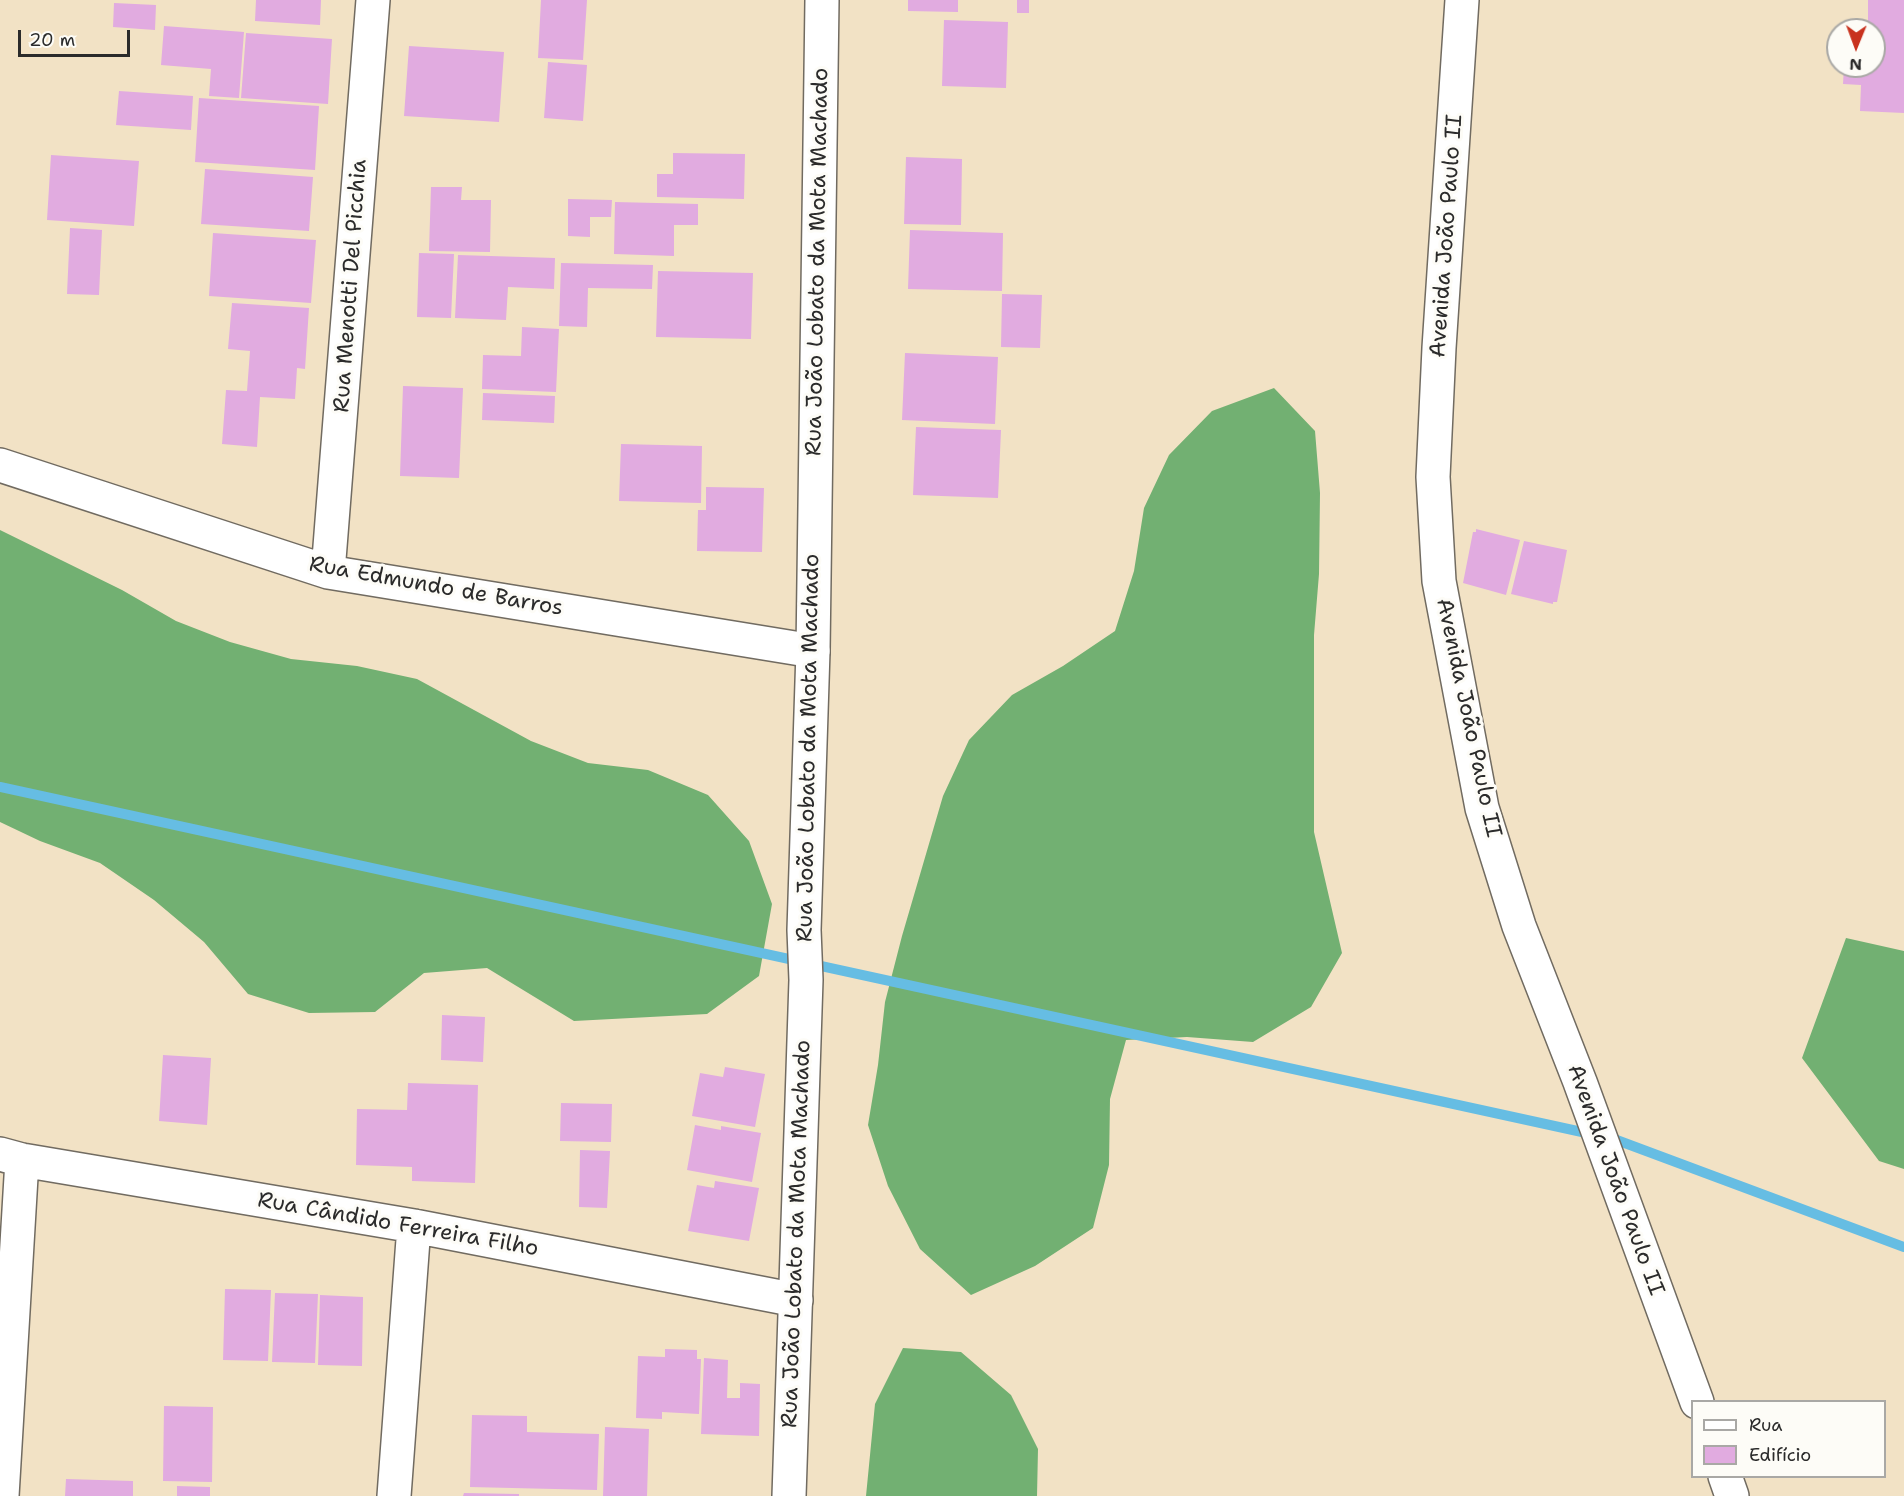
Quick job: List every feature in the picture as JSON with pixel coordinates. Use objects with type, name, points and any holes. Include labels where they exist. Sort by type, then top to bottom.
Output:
[{"type":"street","name":"Rua Menotti Del Picchia","points":[[328,572],[373,0]]},
{"type":"street","name":"Rua João Lobato da Mota Machado","points":[[789,1496],[806,980],[804,930],[813,651],[822,0]]},
{"type":"street","name":"Avenida João Paulo II","points":[[1462,0],[1438,348],[1434,477],[1439,581],[1482,808],[1519,926],[1580,1082],[1698,1400]]},
{"type":"street","name":"Rua Edmundo de Barros","points":[[0,465],[328,572],[813,651]]},
{"type":"street","name":"Rua Cândido Ferreira Filho","points":[[11,1157],[414,1226],[796,1300]]},
{"type":"street","points":[[2,1496],[11,1157]]},
{"type":"street","points":[[394,1496],[414,1226]]},
{"type":"street","points":[[1726,1478],[1732,1496]]},
{"type":"green space","points":[[1274,388],[1315,431],[1320,493],[1319,574],[1314,635],[1314,832],[1342,953],[1311,1007],[1253,1042],[1187,1037],[1126,1040],[1110,1099],[1109,1165],[1093,1228],[1035,1266],[971,1295],[920,1249],[888,1186],[868,1125],[885,1002],[943,796],[969,740],[1012,695],[1063,666],[1115,631],[1134,571],[1144,508],[1169,455],[1212,411]]},
{"type":"green space","points":[[0,530],[122,590],[176,621],[230,642],[291,659],[357,666],[417,679],[531,741],[588,763],[648,770],[708,795],[749,841],[772,904],[759,976],[707,1014],[574,1021],[487,968],[424,973],[375,1012],[309,1013],[248,994],[204,942],[154,900],[100,863],[40,841],[0,822]]},
{"type":"green space","points":[[1846,938],[1904,951],[1904,1169],[1879,1161],[1802,1058]]},
{"type":"green space","points":[[903,1348],[961,1352],[1011,1395],[1038,1449],[1037,1496],[866,1496],[875,1404]]},
{"type":"building","points":[[256,0],[321,0],[320,25],[255,21]]},
{"type":"building","points":[[541,0],[587,0],[583,60],[538,58]]},
{"type":"building","points":[[908,0],[958,0],[958,12],[908,11]]},
{"type":"building","points":[[1017,0],[1029,0],[1029,13],[1017,13]]},
{"type":"building","points":[[1868,0],[1904,0],[1904,113],[1860,111],[1861,85],[1843,84],[1843,78],[1886,78],[1886,18],[1868,18]]},
{"type":"building","points":[[114,3],[156,5],[155,30],[113,27]]},
{"type":"building","points":[[944,20],[1008,22],[1006,88],[942,86]]},
{"type":"building","points":[[164,26],[244,32],[239,98],[209,96],[211,69],[161,65]]},
{"type":"building","points":[[246,33],[332,39],[328,104],[241,98]]},
{"type":"building","points":[[409,46],[504,52],[499,122],[404,116]]},
{"type":"building","points":[[548,62],[587,65],[583,121],[544,118]]},
{"type":"building","points":[[119,91],[193,96],[191,130],[116,125]]},
{"type":"building","points":[[199,98],[319,106],[315,170],[195,162]]},
{"type":"building","points":[[673,153],[745,154],[744,199],[657,197],[657,174],[673,174]]},
{"type":"building","points":[[51,155],[139,161],[134,226],[47,220]]},
{"type":"building","points":[[906,157],[962,159],[961,225],[904,224]]},
{"type":"building","points":[[205,169],[313,177],[309,231],[201,224]]},
{"type":"building","points":[[431,187],[462,187],[461,200],[491,200],[490,252],[429,251]]},
{"type":"building","points":[[568,199],[612,200],[611,217],[590,217],[590,237],[568,236]]},
{"type":"building","points":[[615,202],[698,204],[698,225],[674,225],[674,256],[614,254]]},
{"type":"building","points":[[70,228],[102,230],[99,295],[67,294]]},
{"type":"building","points":[[910,230],[1003,233],[1002,291],[908,289]]},
{"type":"building","points":[[213,233],[316,240],[311,303],[209,296]]},
{"type":"building","points":[[419,253],[454,254],[451,318],[417,317]]},
{"type":"building","points":[[458,255],[555,258],[554,289],[508,287],[506,320],[455,318]]},
{"type":"building","points":[[561,263],[653,265],[652,289],[588,288],[587,327],[559,326]]},
{"type":"building","points":[[658,271],[753,273],[751,339],[656,337]]},
{"type":"building","points":[[1002,294],[1042,295],[1040,348],[1001,347]]},
{"type":"building","points":[[232,303],[309,308],[305,369],[297,368],[295,399],[260,397],[257,447],[222,444],[226,390],[247,391],[250,351],[228,349]]},
{"type":"building","points":[[522,327],[559,329],[556,392],[482,389],[483,355],[521,356]]},
{"type":"building","points":[[905,353],[998,357],[995,424],[902,420]]},
{"type":"building","points":[[403,386],[463,388],[459,478],[400,476]]},
{"type":"building","points":[[483,393],[555,396],[554,423],[482,420]]},
{"type":"building","points":[[916,427],[1001,430],[998,498],[913,495]]},
{"type":"building","points":[[621,444],[702,446],[701,503],[619,501]]},
{"type":"building","points":[[706,487],[764,488],[762,552],[697,551],[698,510],[706,510]]},
{"type":"building","points":[[1476,529],[1520,540],[1506,595],[1463,583],[1473,532],[1476,532]]},
{"type":"building","points":[[1524,541],[1567,550],[1557,602],[1553,604],[1511,594]]},
{"type":"building","points":[[442,1015],[485,1017],[483,1062],[441,1060]]},
{"type":"building","points":[[163,1055],[211,1058],[207,1125],[159,1121]]},
{"type":"building","points":[[725,1067],[765,1074],[755,1127],[692,1116],[700,1073],[723,1077]]},
{"type":"building","points":[[408,1083],[478,1085],[475,1183],[412,1181],[412,1167],[356,1165],[357,1109],[407,1110]]},
{"type":"building","points":[[561,1103],[612,1104],[611,1142],[560,1141]]},
{"type":"building","points":[[695,1125],[721,1130],[721,1126],[761,1133],[752,1182],[687,1170]]},
{"type":"building","points":[[580,1150],[610,1151],[607,1208],[579,1207]]},
{"type":"building","points":[[715,1181],[759,1188],[749,1241],[688,1231],[697,1185],[714,1188]]},
{"type":"building","points":[[225,1289],[271,1290],[268,1361],[223,1360]]},
{"type":"building","points":[[275,1293],[318,1294],[315,1363],[272,1362]]},
{"type":"building","points":[[320,1295],[363,1297],[362,1366],[318,1365]]},
{"type":"building","points":[[665,1349],[697,1350],[697,1359],[701,1359],[699,1414],[662,1412],[662,1419],[636,1418],[638,1356],[665,1357]]},
{"type":"building","points":[[704,1358],[728,1360],[727,1398],[740,1398],[740,1383],[760,1384],[759,1436],[701,1434]]},
{"type":"building","points":[[164,1406],[213,1407],[212,1482],[163,1481]]},
{"type":"building","points":[[472,1415],[527,1416],[527,1432],[599,1434],[597,1490],[470,1487]]},
{"type":"building","points":[[605,1427],[649,1429],[647,1496],[603,1496]]},
{"type":"building","points":[[66,1479],[133,1481],[133,1496],[65,1496]]},
{"type":"building","points":[[177,1486],[210,1487],[210,1496],[177,1496]]},
{"type":"building","points":[[464,1493],[519,1494],[519,1496],[463,1496]]},
{"type":"waterway","points":[[0,787],[1614,1139],[1904,1247]]}]
